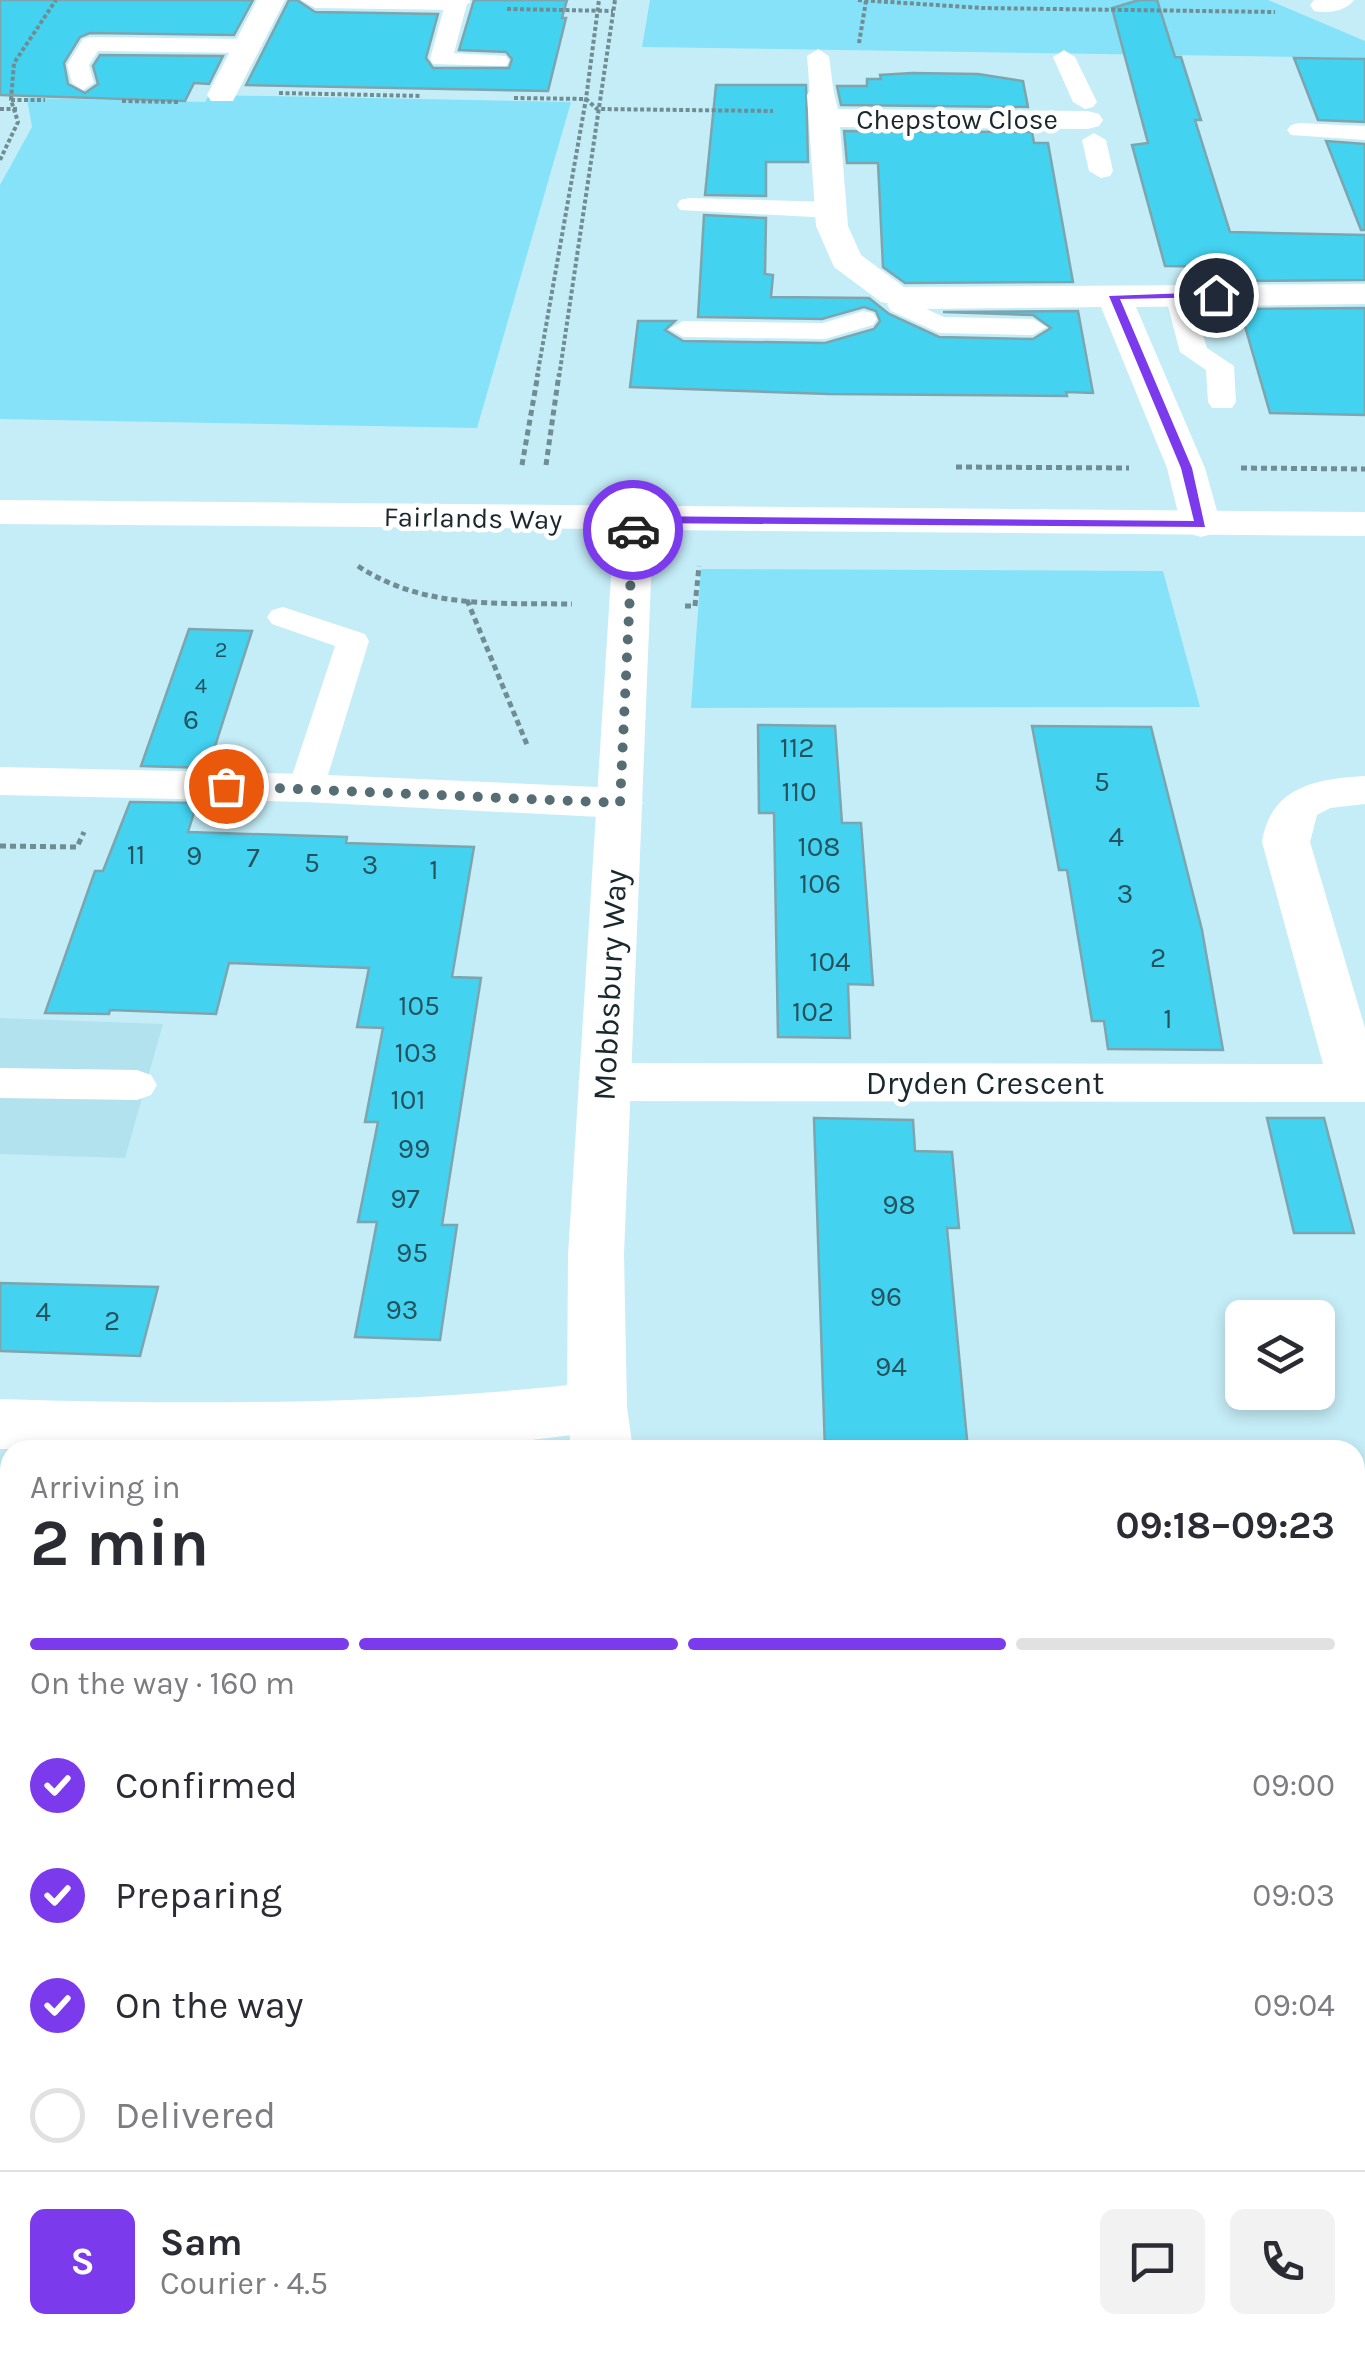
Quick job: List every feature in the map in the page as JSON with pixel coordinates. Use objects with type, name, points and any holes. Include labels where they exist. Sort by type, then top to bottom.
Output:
[{"type":"street","points":[[222,93],[271,0]]},
{"type":"street","points":[[315,0],[456,4]]},
{"type":"street","name":"Chepstow Close","points":[[908,302],[893,296],[846,260],[832,226],[824,108],[1089,121]]},
{"type":"street","name":"Chepstow Close","points":[[862,319],[908,302],[1365,294]]},
{"type":"street","points":[[1114,296],[1186,468],[1201,525]]},
{"type":"street","name":"Fairlands Way","points":[[0,512],[1365,524]]},
{"type":"street","name":"Mobbsbury Way","points":[[600,1429],[596,1254],[634,520]]},
{"type":"street","points":[[0,781],[306,788],[620,803]]},
{"type":"street","points":[[1360,1083],[1286,842],[1287,819],[1300,804],[1328,793],[1365,790]]},
{"type":"street","name":"Dryden Crescent","points":[[604,1082],[1360,1083]]},
{"type":"street","points":[[19,1433],[392,1427],[505,1420],[600,1429]]},
{"type":"lane","points":[[456,4],[442,60],[498,61]]},
{"type":"lane","points":[[82,83],[78,66],[91,44],[247,46]]},
{"type":"lane","points":[[818,56],[824,108]]},
{"type":"lane","points":[[1064,57],[1089,121],[1100,172]]},
{"type":"lane","points":[[1299,130],[1365,133]]},
{"type":"lane","points":[[688,205],[831,210]]},
{"type":"lane","points":[[1178,296],[1194,352],[1220,366],[1222,402]]},
{"type":"lane","points":[[908,302],[940,325],[1034,327]]},
{"type":"lane","points":[[683,329],[825,331],[862,319]]},
{"type":"lane","points":[[283,617],[353,641],[306,788]]},
{"type":"lane","points":[[0,1083],[137,1086]]},
{"type":"path","points":[[0,160],[20,124],[19,109],[11,100],[14,63],[56,0]]},
{"type":"path","points":[[522,465],[586,99],[599,0]]},
{"type":"path","points":[[546,466],[616,0]]},
{"type":"path","points":[[858,0],[982,8],[1200,8],[1289,14]]},
{"type":"path","points":[[456,4],[613,11]]},
{"type":"path","points":[[222,93],[437,96]]},
{"type":"path","points":[[514,98],[586,99],[597,109],[824,108]]},
{"type":"path","points":[[0,109],[19,109]]},
{"type":"path","points":[[352,561],[374,579],[435,598],[629,605]]},
{"type":"path","points":[[468,600],[550,800]]},
{"type":"shaded area","points":[[650,0],[1268,0],[1365,41],[1365,58],[642,47]]},
{"type":"shaded area","points":[[209,95],[571,102],[477,428],[0,419],[0,185],[32,127],[27,98],[205,102]]},
{"type":"shaded area","points":[[701,569],[1163,571],[1200,707],[691,708]]},
{"type":"shaded area","points":[[0,1018],[163,1024],[125,1158],[0,1154]]},
{"type":"building","points":[[0,0],[253,0],[234,35],[90,33],[80,37],[64,63],[68,84],[85,93],[98,84],[93,66],[100,55],[223,56],[209,84],[194,83],[185,101],[0,95]]},
{"type":"building","points":[[289,0],[297,0],[315,12],[438,14],[426,58],[433,68],[509,68],[512,59],[506,52],[459,50],[474,0],[567,0],[548,91],[246,85]]},
{"type":"building","points":[[1139,0],[1157,0],[1175,57],[1181,57],[1201,120],[1195,120],[1230,232],[1365,235],[1365,280],[1232,281],[1228,267],[1165,266],[1132,145],[1148,143],[1112,8]]},
{"type":"building","points":[[1294,58],[1365,59],[1365,122],[1318,120]]},
{"type":"building","points":[[978,74],[1023,81],[1028,107],[841,105],[837,86],[867,86],[867,79],[881,79],[880,75]]},
{"type":"building","points":[[716,85],[806,85],[808,162],[766,162],[766,196],[705,195]]},
{"type":"building","points":[[844,131],[1032,132],[1034,143],[1048,143],[1073,282],[905,283],[883,267],[878,163],[847,163]]},
{"type":"building","points":[[1326,141],[1365,144],[1365,230],[1361,230]]},
{"type":"building","points":[[704,215],[766,218],[765,274],[773,275],[771,297],[869,298],[889,314],[939,337],[1033,339],[1051,328],[1033,315],[943,312],[1078,311],[1093,393],[829,394],[630,387],[638,321],[675,321],[665,330],[683,341],[825,343],[874,329],[880,321],[876,311],[864,307],[822,319],[698,317]]},
{"type":"building","points":[[1365,308],[1365,415],[1270,413],[1240,309]]},
{"type":"building","points":[[189,629],[252,631],[208,768],[141,766]]},
{"type":"building","points":[[758,725],[835,726],[842,823],[861,823],[873,985],[848,984],[850,1038],[778,1037],[774,813],[759,813]]},
{"type":"building","points":[[1032,726],[1151,727],[1202,930],[1223,1050],[1108,1049],[1104,1021],[1092,1021],[1067,870],[1059,870]]},
{"type":"building","points":[[130,802],[197,803],[188,832],[347,837],[346,843],[474,847],[452,977],[481,978],[442,1225],[457,1225],[440,1340],[355,1337],[377,1222],[358,1222],[378,1122],[365,1122],[383,1028],[357,1027],[369,968],[229,963],[216,1014],[110,1010],[109,1014],[45,1013],[95,871],[103,871]]},
{"type":"building","points":[[814,1118],[913,1120],[915,1151],[952,1152],[959,1228],[947,1228],[967,1440],[825,1440]]},
{"type":"building","points":[[1267,1118],[1324,1118],[1354,1233],[1294,1233]]},
{"type":"building","points":[[0,1283],[158,1287],[140,1356],[0,1351]]},
{"type":"way so far","points":[[226,786],[620,803],[633,530]]},
{"type":"route","points":[[633,530],[634,520],[1201,525],[1186,468],[1114,296],[1216,295]]}]
